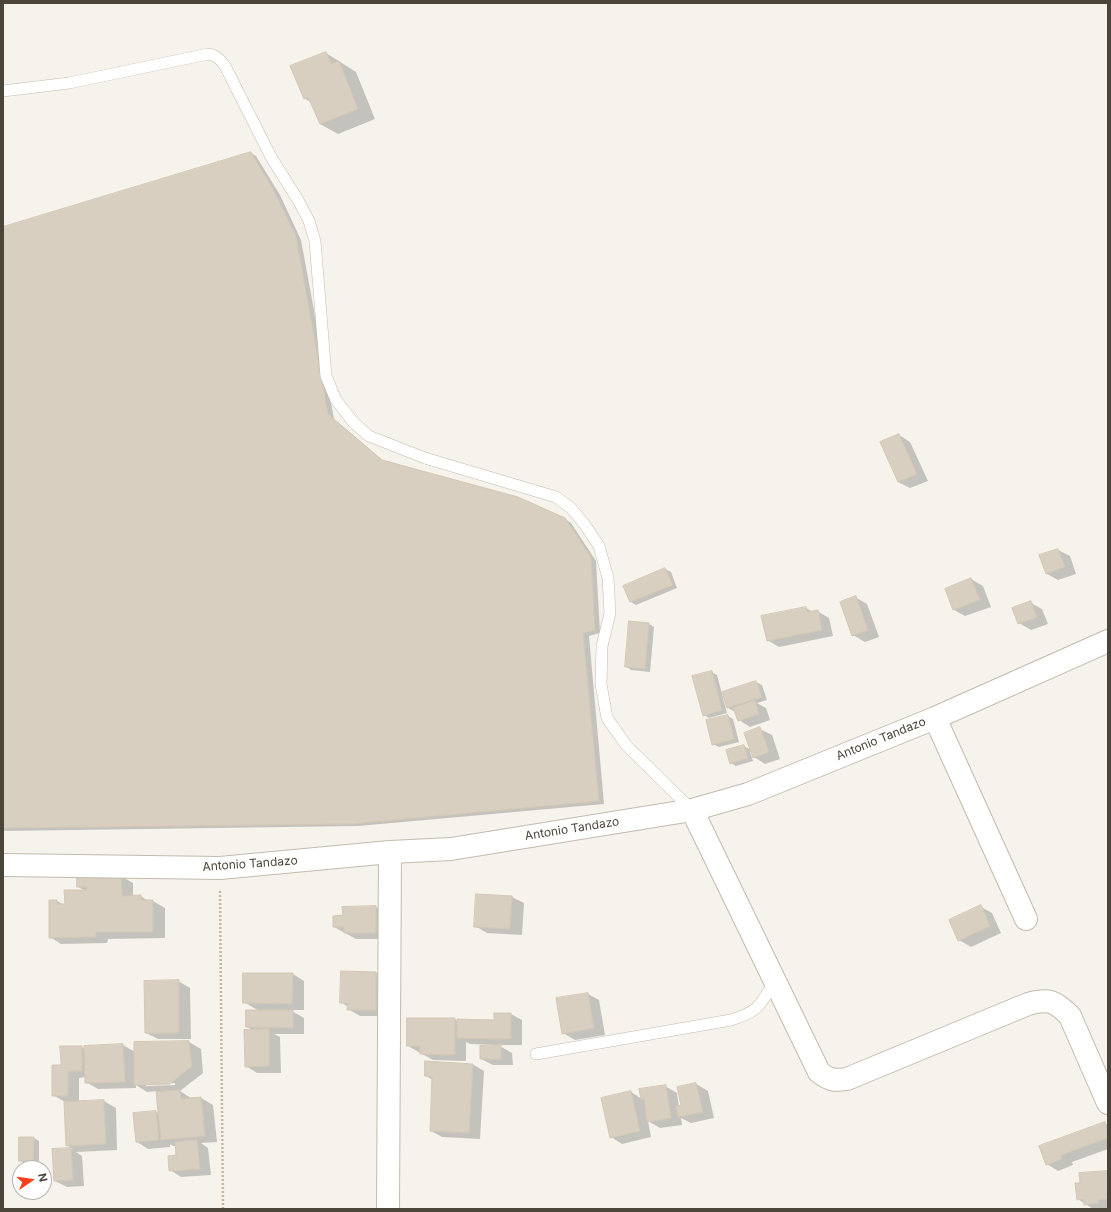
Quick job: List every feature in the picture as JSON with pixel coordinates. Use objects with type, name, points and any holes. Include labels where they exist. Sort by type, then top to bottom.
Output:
[{"type":"street","name":"Antonio Tandazo","points":[[3,865],[220,868],[390,852],[451,849],[692,810],[748,794],[935,718],[1108,641]]},
{"type":"street","points":[[935,718],[1026,919]]},
{"type":"street","points":[[692,810],[819,1072],[827,1078],[837,1080],[847,1079],[1028,1004],[1040,1001],[1051,1001],[1061,1007],[1070,1016],[1108,1103]]},
{"type":"street","points":[[388,1209],[390,852]]},
{"type":"lane","points":[[3,91],[69,83],[208,54],[219,59],[225,66],[271,157],[298,200],[309,221],[315,241],[326,376],[336,400],[354,424],[369,436],[426,458],[556,497],[570,508],[585,525],[599,546],[608,578],[610,613],[602,646],[601,684],[607,718],[626,745],[692,810]]},
{"type":"lane","points":[[536,1054],[730,1020],[742,1016],[759,1007],[775,980]]},
{"type":"path","points":[[220,868],[223,1209]]},
{"type":"building","points":[[326,52],[331,64],[339,61],[358,109],[320,124],[308,97],[304,99],[290,66]]},
{"type":"building","points":[[251,152],[274,191],[296,236],[328,414],[382,460],[518,497],[565,518],[591,557],[595,630],[583,633],[599,801],[352,824],[3,828],[3,227]]},
{"type":"building","points":[[899,434],[917,474],[898,482],[880,442]]},
{"type":"building","points":[[1058,549],[1065,567],[1046,574],[1039,555]]},
{"type":"building","points":[[665,568],[673,585],[630,602],[623,586]]},
{"type":"building","points":[[971,578],[980,600],[953,610],[945,589]]},
{"type":"building","points":[[856,596],[868,630],[852,636],[840,602]]},
{"type":"building","points":[[1031,601],[1037,617],[1018,624],[1012,608]]},
{"type":"building","points":[[806,607],[807,612],[818,610],[822,630],[767,641],[761,616]]},
{"type":"building","points":[[629,621],[649,623],[645,669],[625,667]]},
{"type":"building","points":[[712,671],[722,710],[703,716],[692,676]]},
{"type":"building","points":[[756,681],[762,697],[727,708],[722,692]]},
{"type":"building","points":[[755,700],[759,714],[738,721],[733,708]]},
{"type":"building","points":[[728,715],[734,739],[712,745],[706,720]]},
{"type":"building","points":[[760,727],[769,752],[753,758],[744,733]]},
{"type":"building","points":[[744,745],[748,758],[730,764],[726,750]]},
{"type":"building","points":[[77,875],[121,875],[122,896],[141,895],[141,900],[153,900],[153,932],[96,932],[96,937],[49,938],[49,900],[57,900],[57,904],[65,904],[64,890],[87,890],[87,887],[77,887]]},
{"type":"building","points":[[476,894],[512,896],[510,929],[474,927]]},
{"type":"building","points":[[981,905],[990,926],[958,941],[949,920]]},
{"type":"building","points":[[376,906],[376,933],[344,933],[344,927],[333,927],[333,916],[343,915],[342,907]]},
{"type":"building","points":[[341,971],[376,972],[376,1010],[347,1010],[348,1003],[340,1003]]},
{"type":"building","points":[[243,973],[293,973],[292,1004],[243,1003]]},
{"type":"building","points":[[179,980],[179,1033],[145,1033],[144,981]]},
{"type":"building","points":[[588,993],[594,1028],[562,1034],[556,998]]},
{"type":"building","points":[[246,1010],[293,1010],[293,1028],[246,1027]]},
{"type":"building","points":[[494,1013],[511,1013],[511,1039],[457,1038],[457,1019],[494,1020]]},
{"type":"building","points":[[407,1018],[455,1018],[455,1055],[420,1054],[420,1046],[407,1046]]},
{"type":"building","points":[[269,1029],[269,1066],[245,1067],[244,1030]]},
{"type":"building","points":[[189,1041],[192,1066],[170,1084],[134,1085],[134,1042]]},
{"type":"building","points":[[123,1044],[125,1082],[85,1083],[84,1046]]},
{"type":"building","points":[[501,1045],[501,1059],[480,1059],[480,1046]]},
{"type":"building","points":[[60,1046],[82,1046],[82,1071],[68,1071],[68,1096],[52,1096],[52,1065],[61,1065]]},
{"type":"building","points":[[425,1061],[473,1064],[469,1133],[430,1131],[432,1077],[425,1076]]},
{"type":"building","points":[[696,1083],[703,1112],[678,1117],[676,1107],[681,1105],[677,1087]]},
{"type":"building","points":[[666,1085],[671,1118],[647,1122],[644,1099],[641,1099],[639,1089]]},
{"type":"building","points":[[180,1090],[181,1099],[201,1097],[205,1136],[161,1140],[156,1092]]},
{"type":"building","points":[[631,1091],[640,1131],[610,1138],[601,1098]]},
{"type":"building","points":[[104,1100],[106,1144],[66,1146],[64,1102]]},
{"type":"building","points":[[156,1111],[159,1140],[136,1142],[133,1113]]},
{"type":"building","points":[[1105,1122],[1108,1131],[1108,1138],[1061,1155],[1062,1159],[1046,1165],[1039,1146]]},
{"type":"building","points":[[19,1137],[34,1137],[33,1160],[19,1160]]},
{"type":"building","points":[[197,1140],[200,1169],[169,1171],[168,1156],[176,1155],[175,1142]]},
{"type":"building","points":[[71,1148],[73,1180],[54,1181],[52,1149]]},
{"type":"building","points":[[1108,1171],[1108,1199],[1098,1200],[1099,1203],[1084,1205],[1083,1199],[1077,1200],[1075,1183],[1080,1183],[1079,1173]]}]
